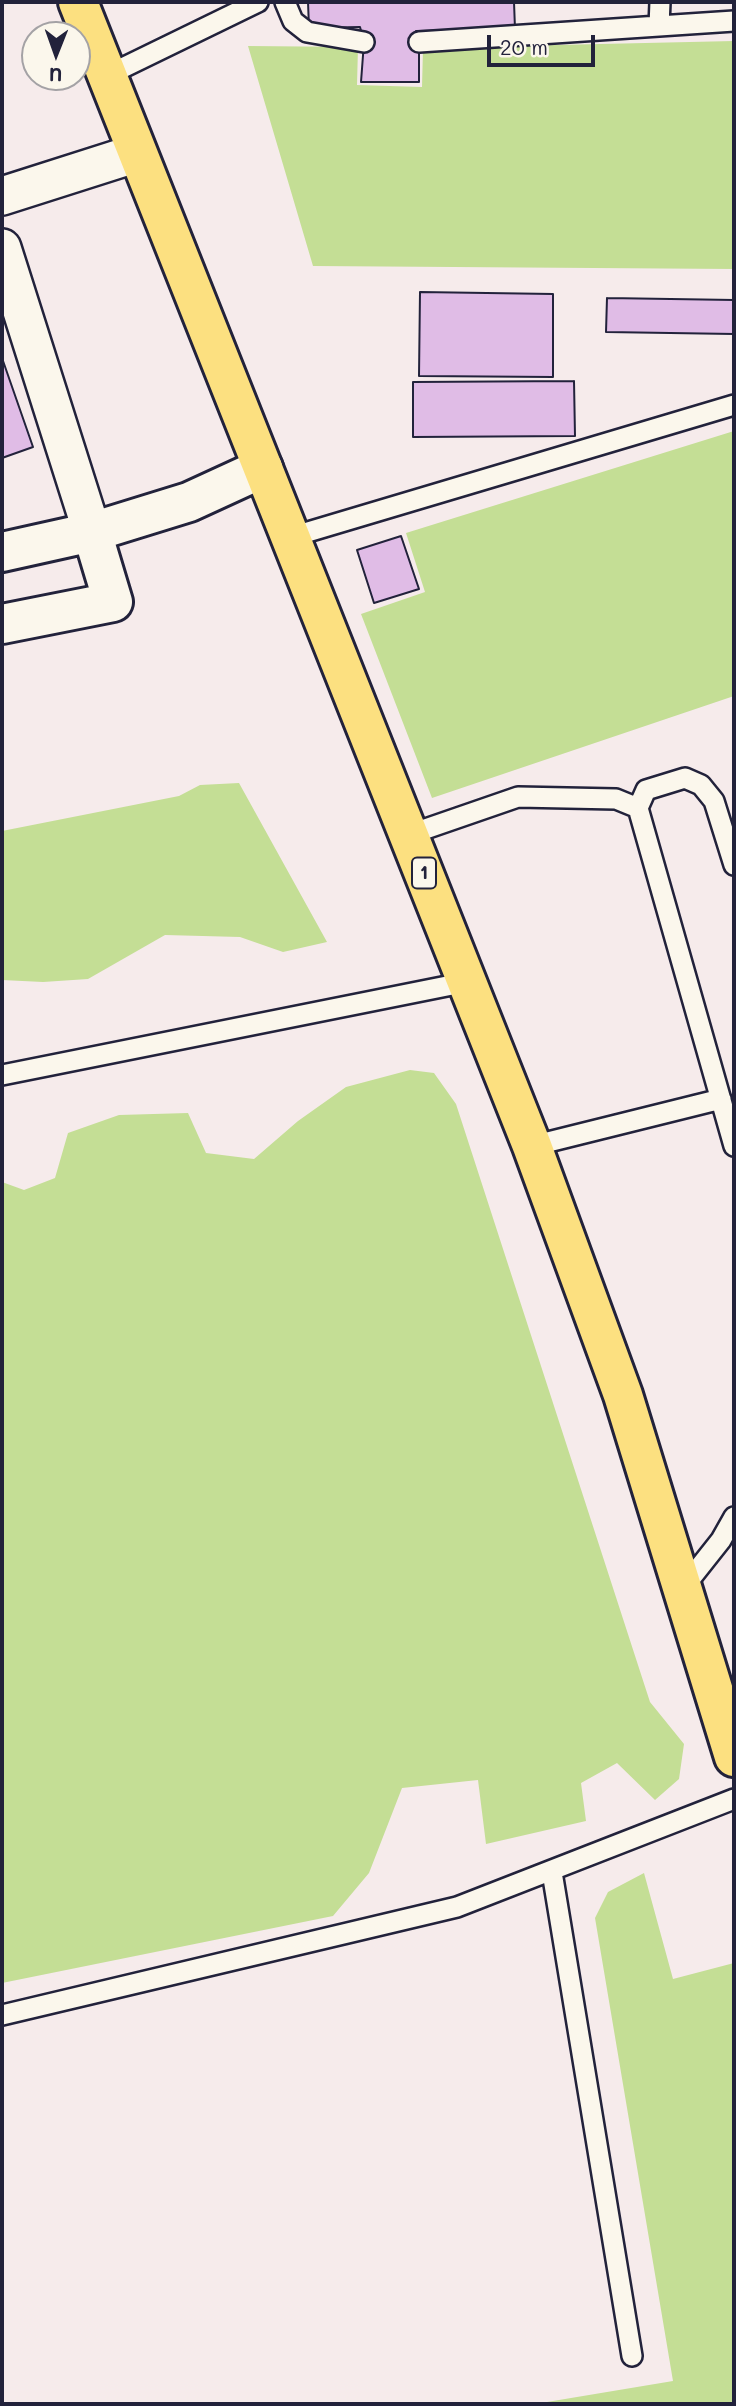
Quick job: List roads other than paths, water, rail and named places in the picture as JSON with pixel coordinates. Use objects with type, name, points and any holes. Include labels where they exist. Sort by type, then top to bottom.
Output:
[{"type":"main road","name":"1","points":[[78,2],[532,1146],[623,1395],[734,1757]]},
{"type":"street","points":[[2,196],[137,153]]},
{"type":"street","points":[[2,248],[113,602],[2,624]]},
{"type":"street","points":[[2,552],[92,532],[189,502],[263,468]]},
{"type":"lane","points":[[106,76],[258,2]]},
{"type":"lane","points":[[285,2],[293,21],[307,32],[364,42]]},
{"type":"lane","points":[[659,26],[660,2]]},
{"type":"lane","points":[[419,41],[734,21]]},
{"type":"lane","points":[[290,537],[734,405]]},
{"type":"lane","points":[[734,866],[714,801],[695,780],[685,778],[646,790],[638,808],[734,1146]]},
{"type":"lane","points":[[408,835],[518,797],[616,799],[638,808]]},
{"type":"lane","points":[[2,1074],[467,982]]},
{"type":"lane","points":[[532,1146],[721,1099]]},
{"type":"lane","points":[[683,1588],[721,1540],[734,1517]]},
{"type":"lane","points":[[2,2015],[457,1907],[734,1799]]},
{"type":"lane","points":[[552,1872],[632,2356]]}]
